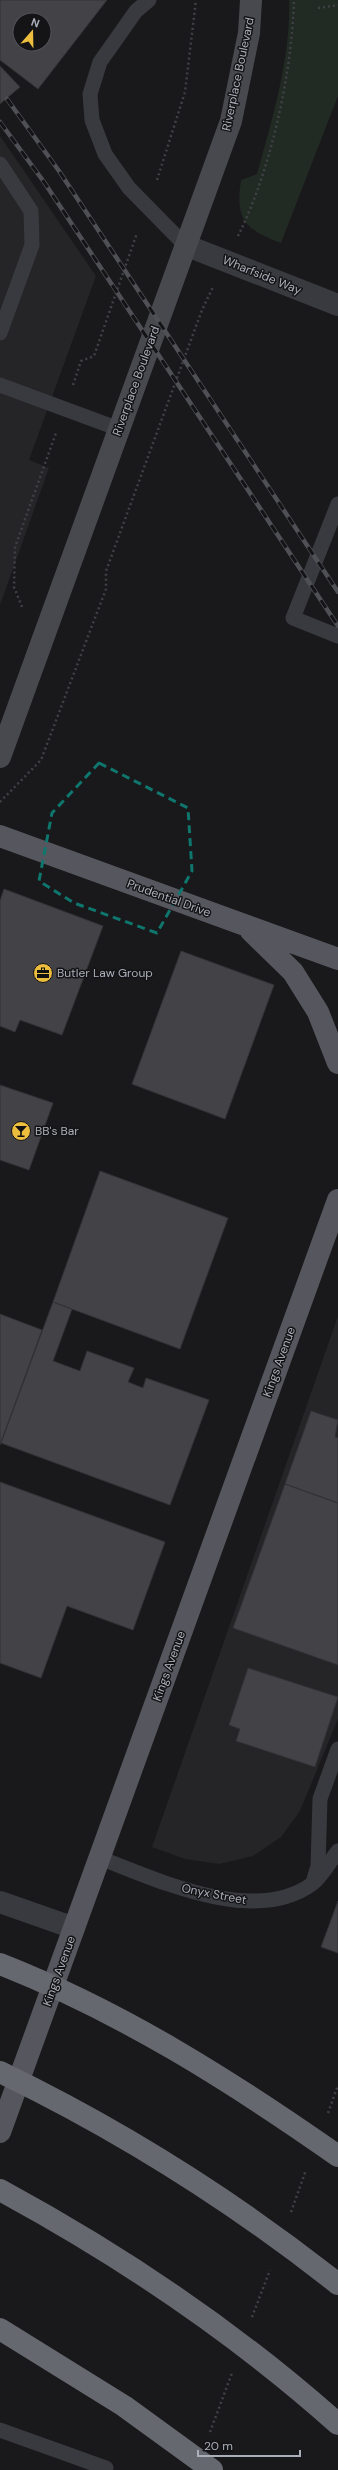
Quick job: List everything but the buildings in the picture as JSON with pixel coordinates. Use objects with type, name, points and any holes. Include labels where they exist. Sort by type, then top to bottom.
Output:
[{"type":"highway","points":[[0,1964],[72,1994],[183,2054],[237,2086],[338,2156]]},
{"type":"highway","points":[[0,2072],[99,2123],[158,2158],[275,2235],[338,2284]]},
{"type":"highway","points":[[0,2190],[79,2235],[181,2301],[272,2369],[338,2424]]},
{"type":"highway","points":[[0,2329],[124,2406],[212,2470]]},
{"type":"main road","name":"Riverplace Boulevard","points":[[0,757],[231,121],[249,33],[251,0]]},
{"type":"main road","name":"Prudential Drive","points":[[0,836],[338,959]]},
{"type":"main road","points":[[246,926],[293,972],[318,1012],[338,1063]]},
{"type":"main road","name":"Kings Avenue","points":[[0,2132],[338,1200]]},
{"type":"street","name":"Wharfside Way","points":[[185,245],[338,305]]},
{"type":"street","points":[[0,1902],[74,1928]]},
{"type":"lane","points":[[149,0],[136,11],[100,62],[90,94],[92,120],[105,154],[129,188],[185,245]]},
{"type":"lane","points":[[0,164],[11,178],[30,211],[32,245],[0,333]]},
{"type":"lane","points":[[0,385],[119,429]]},
{"type":"lane","points":[[338,504],[293,618],[338,636]]},
{"type":"lane","points":[[313,1884],[318,1866],[320,1799],[338,1749]]},
{"type":"lane","name":"Onyx Street","points":[[100,1858],[186,1890],[248,1903],[291,1897],[313,1884],[338,1851]]},
{"type":"lane","points":[[0,2430],[106,2468],[106,2470]]},
{"type":"path","points":[[154,188],[185,92],[196,0]]},
{"type":"path","points":[[245,221],[269,153],[287,73],[294,0]]},
{"type":"path","points":[[318,8],[338,5]]},
{"type":"path","points":[[72,387],[81,361],[94,356],[135,239]]},
{"type":"path","points":[[0,802],[41,760],[106,589],[106,571],[202,310]]},
{"type":"path","points":[[14,587],[15,547],[56,434]]},
{"type":"path","points":[[327,2114],[338,2084]]},
{"type":"path","points":[[289,2218],[308,2166]]},
{"type":"path","points":[[251,2322],[272,2262]]},
{"type":"path","points":[[210,2433],[234,2366]]},
{"type":"highlighted area","points":[[99,763],[188,808],[192,871],[157,933],[74,903],[39,881],[52,813]]},
{"type":"shaded area","points":[[289,0],[338,0],[338,96],[281,243],[258,233],[245,221],[241,213],[239,193],[241,180],[257,174],[274,110],[284,66],[287,44]]},
{"type":"shaded area","points":[[0,136],[96,276],[29,460],[49,468],[0,605]]},
{"type":"shaded area","points":[[338,1316],[338,1719],[300,1811],[281,1837],[253,1856],[219,1864],[185,1859],[152,1847]]},
{"type":"railway","points":[[7,99],[59,171],[338,592]]},
{"type":"railway","points":[[0,122],[44,182],[338,626]]},
{"type":"place","name":"Butler Law Group","points":[[43,973]]},
{"type":"place","name":"BB's Bar","points":[[21,1131]]}]
